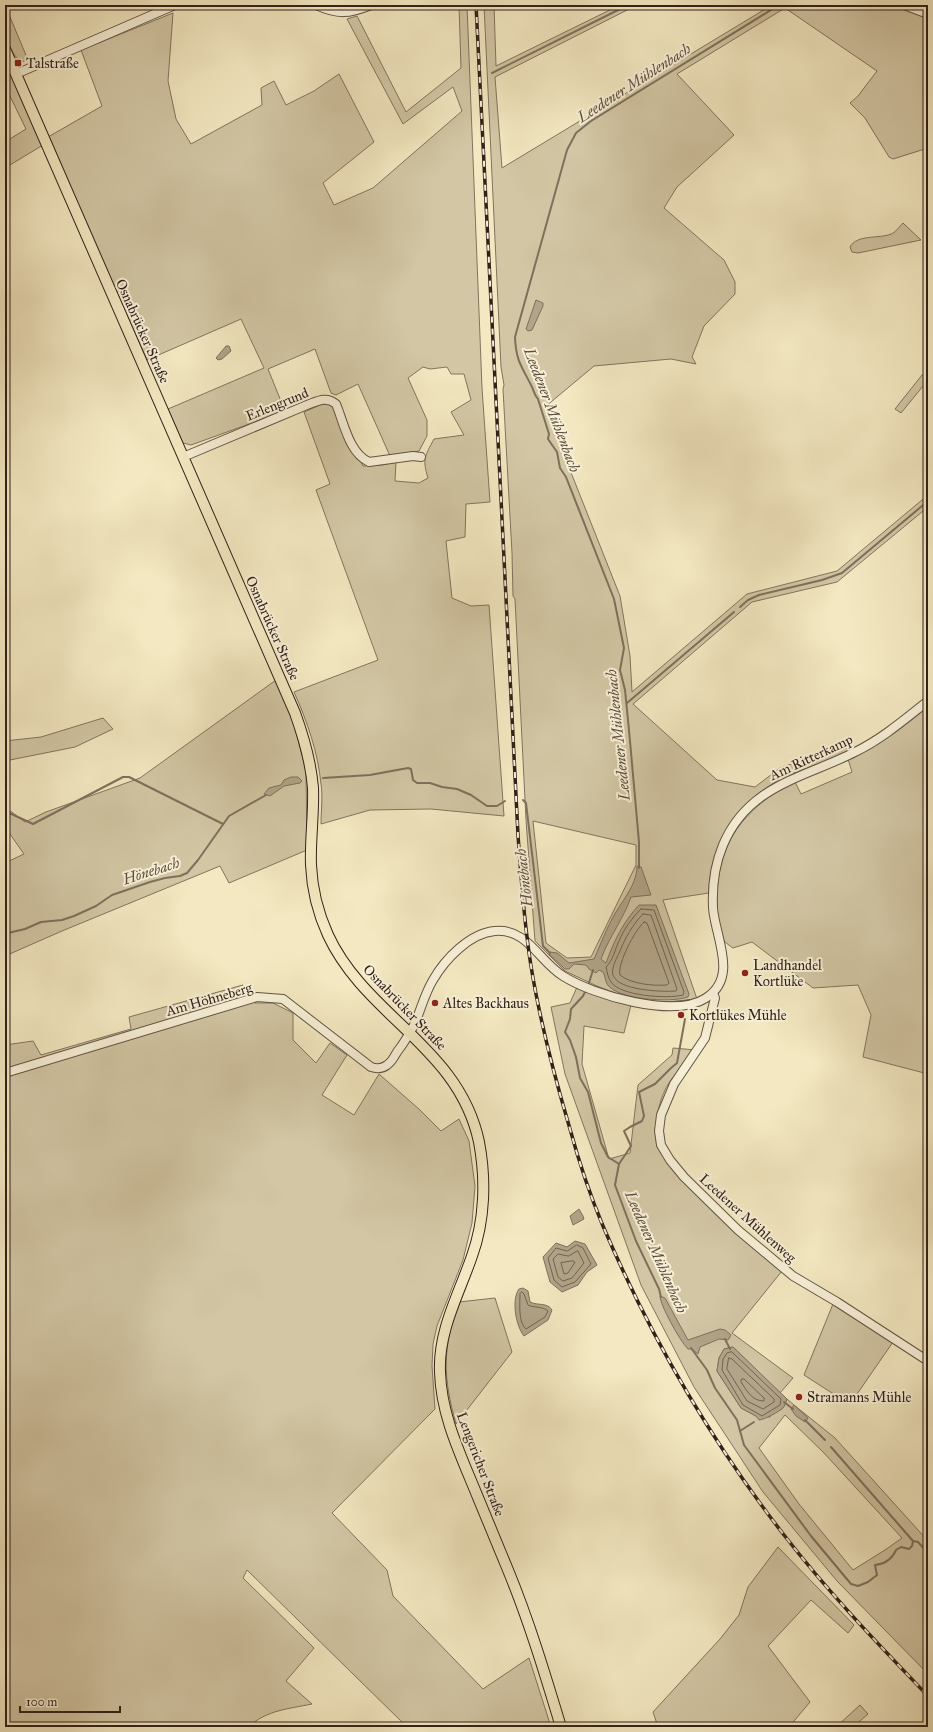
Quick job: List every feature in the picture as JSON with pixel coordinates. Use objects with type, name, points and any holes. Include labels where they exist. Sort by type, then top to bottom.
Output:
[{"type":"main road","name":"Osnabrücker Straße","points":[[5,49],[295,713],[309,758],[313,788],[311,864],[314,887],[320,913],[327,933],[338,955],[365,990],[428,1050],[452,1079],[468,1112],[479,1147],[484,1177],[483,1207]]},
{"type":"main road","name":"Lengericher Straße","points":[[483,1207],[474,1253],[449,1316],[441,1344],[439,1371],[443,1400],[452,1433],[510,1575],[541,1663],[561,1727]]},
{"type":"street","points":[[16,74],[175,5]]},
{"type":"street","points":[[316,5],[335,12],[346,13],[371,5]]},
{"type":"street","points":[[904,5],[928,14]]},
{"type":"street","name":"Erlengrund","points":[[183,457],[324,399],[331,400],[336,404],[352,444],[362,459],[369,462],[413,456],[421,457]]},
{"type":"street","name":"Am Ritterkamp","points":[[713,993],[719,985],[723,974],[724,960],[714,922],[714,886],[723,846],[731,829],[751,804],[776,786],[856,752],[891,730],[928,701]]},
{"type":"street","points":[[410,1033],[432,982],[439,971],[448,960],[468,942],[485,932],[503,931],[520,936],[563,976],[596,991],[643,1005],[664,1006],[700,1002],[713,993]]},
{"type":"street","name":"Leedener Mühlenweg","points":[[713,993],[715,998],[705,1038],[674,1084],[661,1115],[659,1131],[661,1145],[670,1160],[684,1177],[738,1230],[793,1276],[928,1361]]},
{"type":"street","name":"Am Höhneberg","points":[[5,1073],[257,997],[283,999],[371,1068],[377,1069],[389,1064],[410,1033]]},
{"type":"shaded area","points":[[5,5],[28,60],[21,62],[15,56],[8,43]]},
{"type":"shaded area","points":[[459,5],[467,5],[482,388],[490,502],[466,504],[465,537],[446,541],[452,598],[471,606],[489,605],[504,816],[431,809],[370,810],[321,824],[322,789],[320,772],[315,748],[294,692],[378,660],[316,490],[330,484],[304,412],[322,404],[329,404],[335,410],[363,466],[382,465],[396,462],[395,481],[419,483],[428,478],[425,458],[434,439],[464,435],[451,412],[471,400],[464,374],[451,374],[447,367],[430,369],[423,367],[408,378],[427,420],[427,436],[419,451],[390,456],[358,384],[336,395],[331,393],[315,349],[268,369],[285,411],[191,445],[183,443],[168,409],[264,368],[241,319],[147,360],[48,137],[102,106],[81,50],[173,13],[168,81],[176,119],[191,144],[262,105],[261,88],[274,81],[286,105],[314,91],[339,74],[374,142],[323,183],[334,205],[373,188],[462,111],[453,87],[403,124],[347,19],[357,16],[406,112],[461,68]]},
{"type":"shaded area","points":[[484,5],[494,5],[496,66],[620,5],[637,5],[495,77],[502,168],[772,5],[897,5],[928,18],[928,148],[893,159],[889,157],[865,118],[850,103],[858,96],[877,71],[785,8],[677,74],[734,135],[677,187],[664,208],[724,260],[735,282],[735,294],[704,326],[692,357],[696,364],[671,359],[594,366],[545,407],[620,596],[630,656],[632,692],[747,594],[837,571],[928,495],[928,507],[837,582],[752,602],[633,704],[717,780],[755,787],[780,768],[838,747],[855,750],[781,778],[756,795],[741,810],[742,811],[722,840],[711,869],[709,893],[663,900],[697,999],[666,1002],[633,1000],[597,986],[565,971],[535,941],[526,820],[515,599],[513,596],[504,385],[501,367]],"holes":[[[533,821],[636,845],[636,865],[591,957],[567,958],[546,943]]]},
{"type":"shaded area","points":[[5,59],[43,145],[5,168],[5,142],[26,129],[5,86]]},
{"type":"shaded area","points":[[903,223],[921,240],[858,253],[852,252],[850,247],[858,240],[891,234]]},
{"type":"shaded area","points":[[928,372],[928,380],[901,413],[895,409],[922,375]]},
{"type":"shaded area","points":[[276,680],[293,721],[306,771],[307,850],[229,883],[220,866],[5,956],[5,863],[24,854],[5,827],[5,807],[25,822],[46,812],[140,778]]},
{"type":"shaded area","points":[[928,706],[928,1074],[863,1057],[871,1015],[858,985],[813,988],[752,942],[733,948],[722,938],[718,920],[717,902],[718,881],[722,862],[728,845],[736,830],[761,803],[795,782],[801,794],[852,772],[848,759],[892,734]]},
{"type":"shaded area","points":[[103,718],[113,729],[75,747],[5,761],[5,741],[41,737]]},
{"type":"shaded area","points":[[243,985],[247,994],[255,1003],[273,1003],[293,1013],[293,1040],[316,1063],[330,1043],[347,1055],[322,1095],[354,1115],[379,1074],[420,1110],[441,1131],[459,1119],[469,1141],[475,1186],[472,1223],[463,1260],[437,1326],[433,1344],[432,1366],[435,1409],[332,1513],[387,1570],[393,1596],[483,1689],[529,1658],[551,1727],[407,1727],[247,1570],[243,1578],[314,1648],[286,1681],[312,1704],[278,1711],[255,1721],[248,1727],[5,1727],[5,1045],[33,1041],[41,1055],[131,1029],[129,1017]]},
{"type":"shaded area","points":[[577,987],[631,1005],[624,1033],[584,1026],[582,1064],[609,1159],[630,1153],[638,1085],[672,1055],[673,1048],[696,1050],[675,1075],[663,1093],[656,1121],[656,1133],[661,1149],[672,1168],[689,1187],[729,1226],[782,1271],[732,1333],[793,1378],[780,1393],[733,1347],[724,1349],[719,1358],[717,1371],[741,1408],[756,1416],[770,1417],[772,1413],[782,1409],[787,1399],[835,1438],[928,1541],[928,1674],[837,1581],[763,1492],[694,1387],[641,1285],[565,1074],[551,1007],[570,1003]],"holes":[[[785,1415],[824,1453],[902,1538],[853,1570],[799,1504],[759,1448]]]},
{"type":"shaded area","points":[[495,1298],[512,1352],[456,1424],[449,1392],[446,1363],[447,1349],[453,1319],[459,1302]]},
{"type":"shaded area","points":[[833,1304],[893,1342],[855,1397],[846,1402],[804,1375]]},
{"type":"shaded area","points":[[778,1547],[854,1625],[848,1633],[811,1600],[768,1646],[810,1702],[789,1727],[658,1727],[653,1712],[720,1639],[739,1615],[748,1587]]},
{"type":"shaded area","points":[[860,1705],[868,1714],[853,1727],[836,1727]]},
{"type":"water","points":[[536,300],[543,303],[543,306],[532,330],[528,331],[526,329]]},
{"type":"water","points":[[226,346],[229,346],[231,351],[222,359],[218,360],[216,358]]},
{"type":"water","points":[[291,777],[298,777],[302,781],[300,783],[284,786],[270,796],[264,794],[269,788],[281,785],[284,780]]},
{"type":"water","points":[[637,866],[641,867],[651,895],[631,897],[601,959],[606,963],[620,932],[628,918],[639,905],[656,905],[689,994],[688,997],[658,1000],[621,994],[607,984],[603,972],[599,970],[596,973],[589,969],[586,965],[574,964],[569,969],[565,969],[549,954],[550,952],[557,953],[569,963],[594,959],[612,919],[631,887]]},
{"type":"water","points":[[579,1209],[584,1219],[573,1225],[570,1216]]},
{"type":"water","points":[[575,1241],[585,1244],[597,1265],[587,1272],[578,1285],[562,1292],[550,1282],[543,1257],[556,1243],[567,1247]]},
{"type":"water","points":[[523,1288],[528,1291],[530,1302],[548,1306],[552,1310],[548,1320],[524,1336],[517,1320],[515,1306],[515,1300],[519,1289]]},
{"type":"water","points":[[660,1296],[665,1298],[688,1340],[720,1329],[725,1330],[731,1335],[728,1340],[719,1339],[700,1347],[698,1354],[692,1349],[688,1349],[680,1339],[671,1323],[663,1307]]},
{"type":"water","points":[[733,1347],[787,1399],[781,1409],[768,1417],[759,1420],[756,1416],[741,1408],[717,1371],[719,1358],[724,1349]]},
{"type":"water","points":[[794,1405],[808,1418],[805,1422],[796,1416],[791,1409]]},
{"type":"waterway","points":[[492,73],[628,5]]},
{"type":"waterway","name":"Leedener Mühlenbach","points":[[639,868],[639,842],[629,730],[625,690],[620,670],[624,648],[614,599],[566,477],[560,468],[557,452],[548,439],[549,434],[538,399],[518,357],[515,337],[567,150],[576,133],[591,121],[779,5]]},
{"type":"waterway","points":[[740,607],[748,600],[759,595],[822,580],[842,573],[928,501]]},
{"type":"waterway","points":[[627,703],[734,612]]},
{"type":"waterway","name":"Hönebach","points":[[323,778],[370,775],[408,768],[411,769],[413,780],[417,783],[430,783],[442,787],[457,789],[471,795],[487,806],[497,806],[505,801]]},
{"type":"waterway","points":[[5,811],[33,824],[123,777],[129,777],[223,824]]},
{"type":"waterway","name":"Hönebach","points":[[5,935],[41,922],[62,920],[74,916],[96,906],[112,895],[150,882],[180,876],[187,873],[229,816],[266,795]]},
{"type":"waterway","name":"Hönebach","points":[[523,800],[526,803],[543,946],[550,953]]},
{"type":"waterway","name":"Leedener Mühlenbach","points":[[588,986],[593,970]]},
{"type":"waterway","name":"Leedener Mühlenbach","points":[[586,990],[583,996],[571,1009],[570,1019],[565,1032],[570,1040],[576,1057],[580,1078],[588,1092],[601,1143],[608,1157],[619,1164],[615,1185],[636,1241],[659,1289],[661,1297]]},
{"type":"waterway","points":[[619,1164],[631,1146],[624,1131],[642,1121],[644,1116],[639,1092],[655,1084],[677,1063],[685,1019]]},
{"type":"waterway","name":"Leedener Mühlenbach","points":[[725,1339],[730,1349]]},
{"type":"waterway","points":[[691,1348],[707,1370],[715,1388],[737,1420],[744,1445],[811,1536],[851,1584],[858,1586],[868,1582],[877,1575],[875,1565],[882,1564],[888,1560],[896,1550],[901,1547],[909,1549],[912,1546],[913,1541]]},
{"type":"waterway","name":"Leedener Mühlenbach","points":[[784,1402],[793,1409]]},
{"type":"waterway","name":"Leedener Mühlenbach","points":[[805,1420],[825,1440]]},
{"type":"waterway","points":[[740,1431],[754,1422]]},
{"type":"waterway","name":"Leedener Mühlenbach","points":[[831,1447],[913,1541],[918,1542],[928,1553]]},
{"type":"railway","points":[[476,5],[520,868],[531,966],[543,1028],[553,1068],[581,1166],[603,1226],[641,1307],[707,1425],[757,1499],[801,1556],[872,1637],[928,1696]]},
{"type":"place","name":"Talstraße","points":[[18,63]]},
{"type":"place","name":"Landhandel Kortlüke","points":[[745,973]]},
{"type":"place","name":"Altes Backhaus","points":[[435,1003]]},
{"type":"place","name":"Kortlükes Mühle","points":[[681,1015]]},
{"type":"place","name":"Stramanns Mühle","points":[[799,1397]]}]
